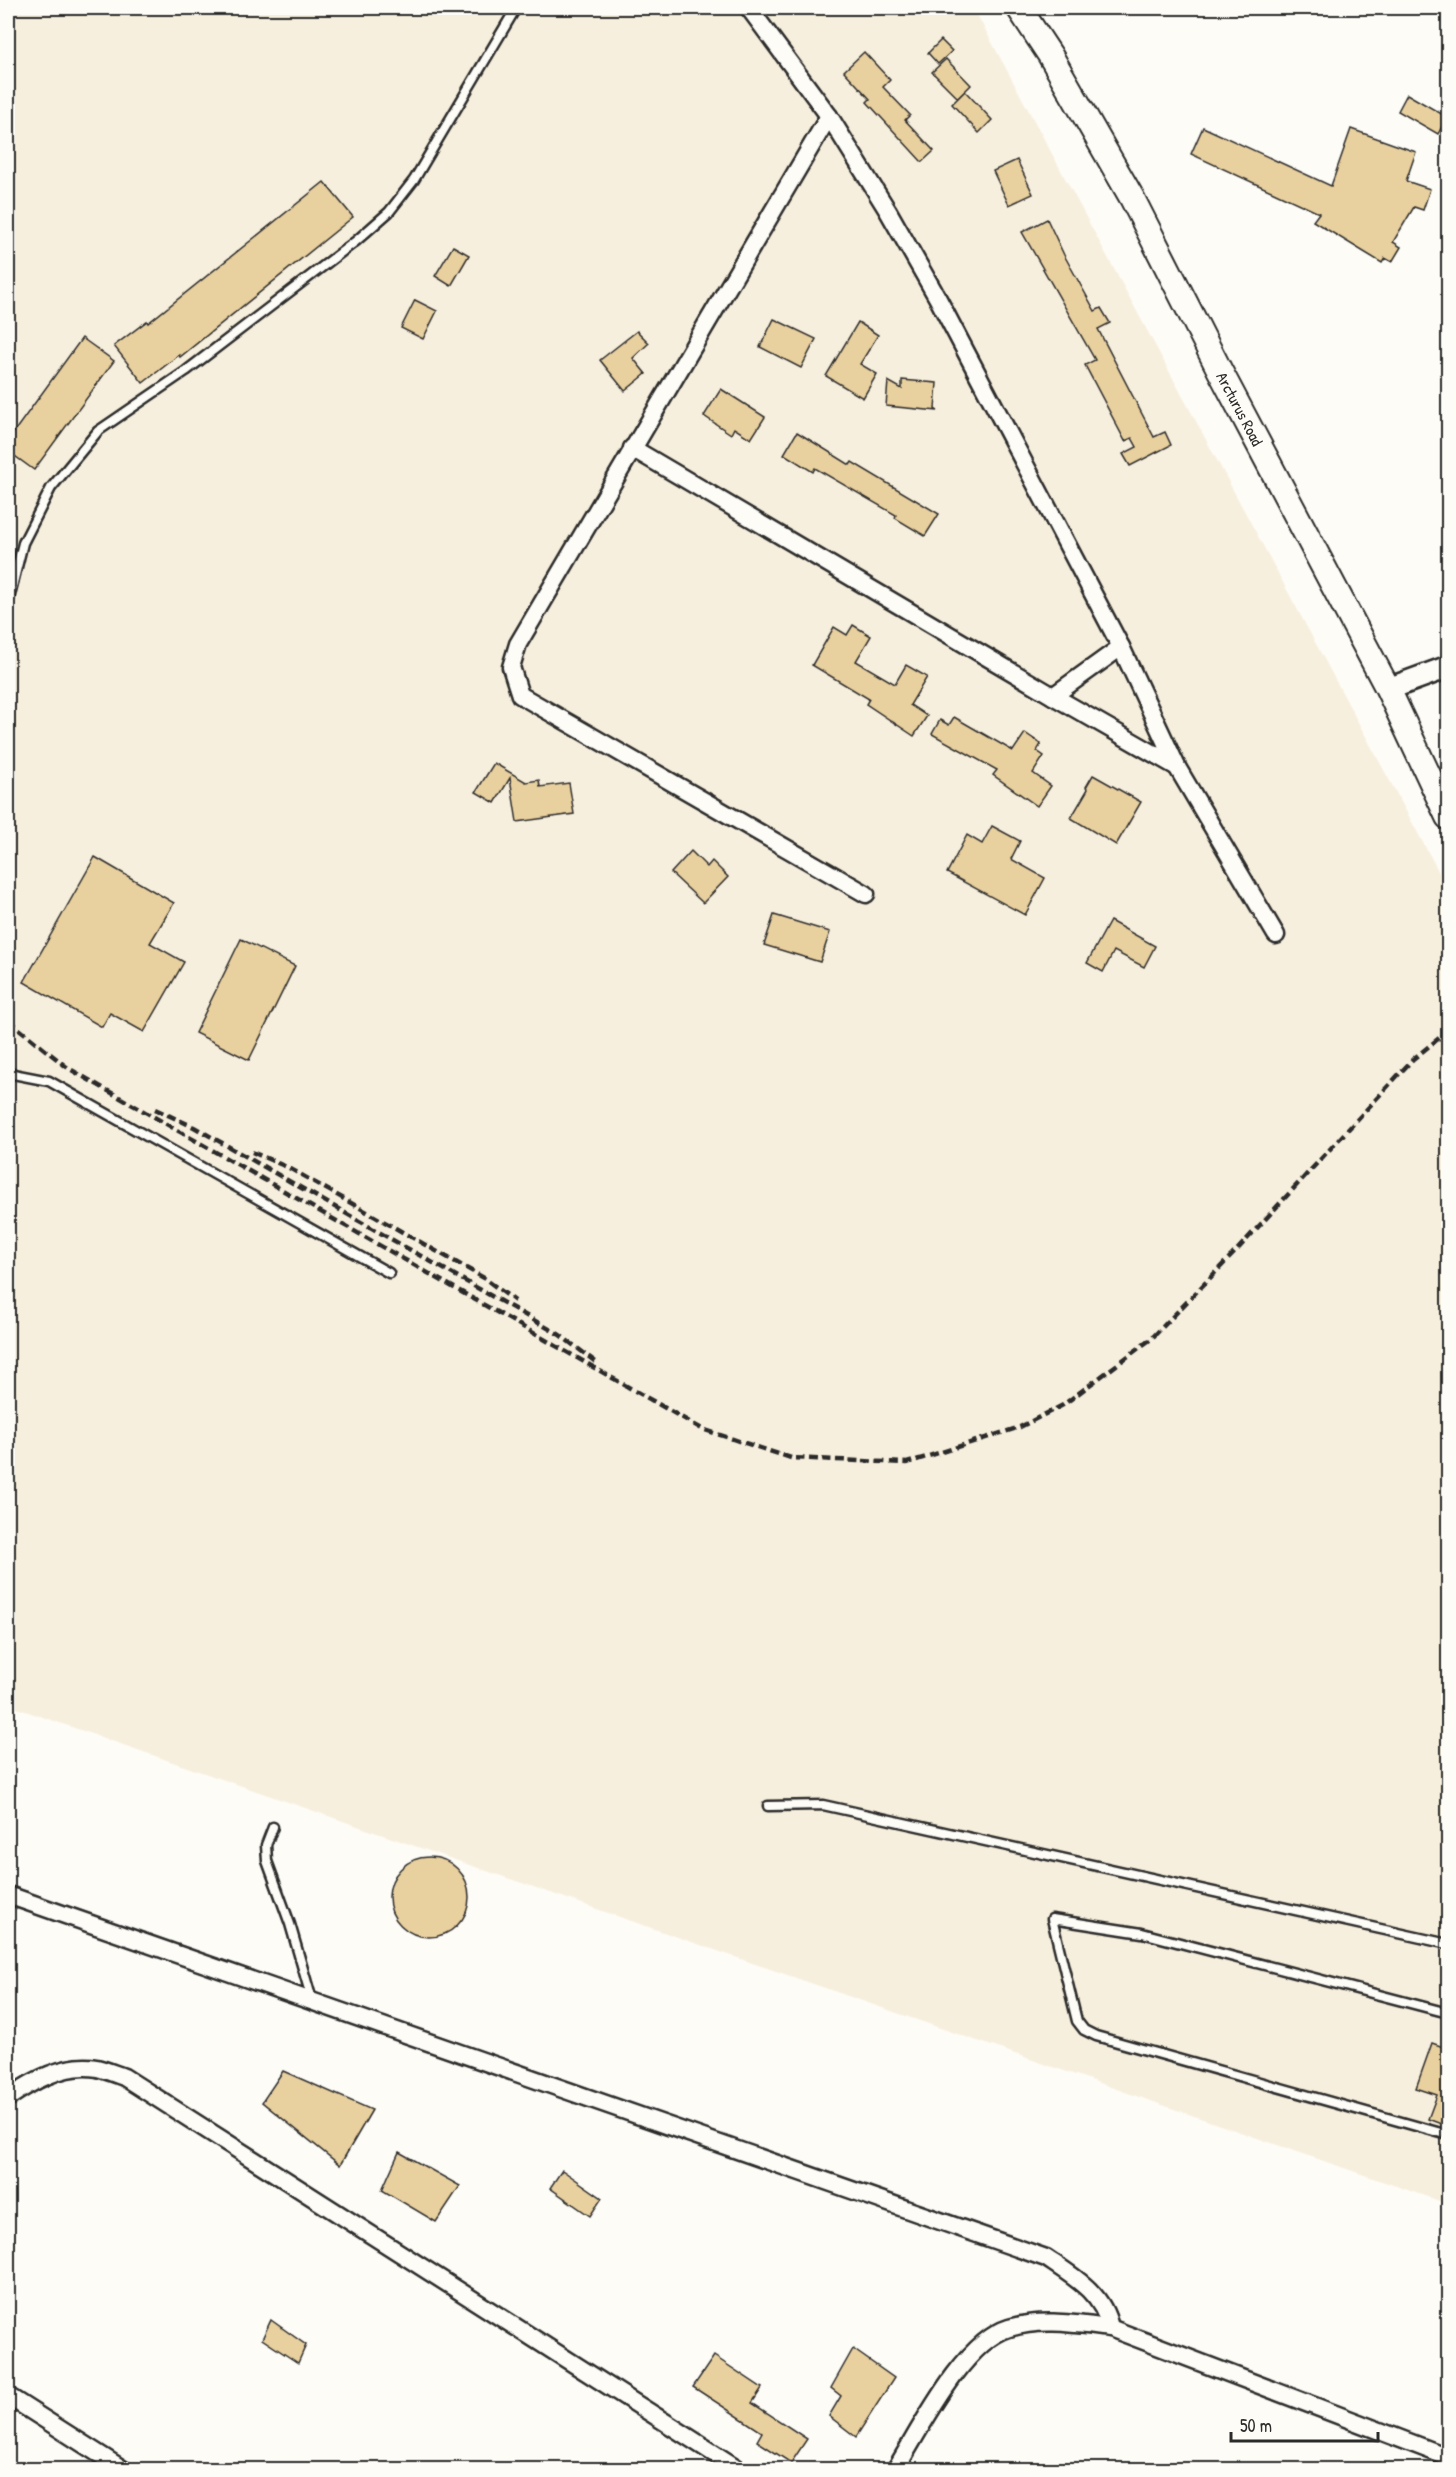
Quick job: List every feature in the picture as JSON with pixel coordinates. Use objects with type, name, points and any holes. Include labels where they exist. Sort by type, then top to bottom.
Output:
[{"type":"main road","name":"Arcturus Road","points":[[1019,8],[1050,55],[1132,198],[1220,371],[1388,689],[1449,817]]},
{"type":"street","points":[[749,8],[830,116],[937,297],[1121,647],[1177,767],[1276,935]]},
{"type":"street","points":[[830,116],[518,644],[511,667],[520,695],[866,894]]},
{"type":"street","points":[[632,448],[1177,767]]},
{"type":"street","points":[[1053,696],[1121,647]]},
{"type":"street","points":[[1388,689],[1449,667]]},
{"type":"street","points":[[8,1895],[1046,2258],[1095,2295],[1107,2314],[1110,2328]]},
{"type":"street","points":[[8,2098],[29,2083],[59,2070],[95,2067],[124,2077],[740,2469]]},
{"type":"street","points":[[896,2469],[960,2366],[982,2345],[1008,2329],[1051,2322],[1110,2328],[1449,2457]]},
{"type":"street","points":[[8,2396],[124,2469]]},
{"type":"lane","points":[[8,603],[23,543],[51,488],[98,431],[186,371],[356,241],[389,212],[414,180],[516,8]]},
{"type":"lane","points":[[8,1073],[49,1081],[389,1273]]},
{"type":"lane","points":[[768,1806],[823,1805],[1449,1944]]},
{"type":"lane","points":[[273,1827],[266,1845],[267,1861],[290,1924],[312,2000]]},
{"type":"lane","points":[[1449,2013],[1142,1933],[1052,1919],[1077,2021],[1084,2030],[1096,2036],[1449,2135]]},
{"type":"shaded area","points":[[8,8],[974,9],[1448,889],[1448,2204],[8,1705]]},
{"type":"building","points":[[941,40],[952,51],[938,64],[928,53]]},
{"type":"building","points":[[864,52],[890,80],[883,87],[910,115],[905,120],[934,151],[922,162],[867,102],[870,99],[844,71]]},
{"type":"building","points":[[946,59],[971,85],[958,98],[932,72]]},
{"type":"building","points":[[965,91],[992,120],[979,133],[952,104]]},
{"type":"building","points":[[1407,94],[1447,117],[1438,134],[1398,111]]},
{"type":"building","points":[[1203,127],[1331,186],[1351,129],[1416,152],[1406,181],[1430,189],[1423,210],[1414,207],[1393,242],[1401,247],[1392,262],[1385,258],[1382,263],[1313,221],[1319,213],[1191,154]]},
{"type":"building","points":[[1017,160],[1033,194],[1009,205],[993,171]]},
{"type":"building","points":[[324,182],[353,217],[180,357],[179,355],[143,383],[114,346],[147,321],[148,323]]},
{"type":"building","points":[[1047,219],[1095,311],[1101,308],[1110,323],[1098,329],[1154,437],[1165,432],[1171,445],[1130,466],[1123,454],[1137,447],[1132,438],[1125,441],[1085,365],[1095,360],[1022,232]]},
{"type":"building","points":[[453,246],[469,255],[451,286],[435,276]]},
{"type":"building","points":[[415,300],[437,311],[423,339],[401,328]]},
{"type":"building","points":[[774,319],[816,339],[801,368],[760,347]]},
{"type":"building","points":[[858,322],[878,335],[860,364],[877,374],[863,398],[826,376]]},
{"type":"building","points":[[637,331],[649,343],[633,358],[646,374],[625,391],[600,360]]},
{"type":"building","points":[[82,338],[114,361],[34,470],[8,451],[8,440]]},
{"type":"building","points":[[902,380],[937,383],[935,409],[938,411],[886,406],[888,381],[902,389]]},
{"type":"building","points":[[721,389],[765,417],[751,439],[734,428],[731,434],[704,416]]},
{"type":"building","points":[[797,432],[850,465],[852,462],[939,514],[925,536],[895,518],[896,515],[815,468],[813,472],[784,454]]},
{"type":"building","points":[[853,625],[871,636],[856,661],[895,684],[906,665],[927,677],[910,705],[927,716],[914,736],[866,704],[869,699],[812,665],[834,627],[847,635]]},
{"type":"building","points":[[954,717],[1013,751],[1025,733],[1041,744],[1037,751],[1044,756],[1033,773],[1051,786],[1037,806],[993,775],[997,770],[932,734],[940,720],[949,725]]},
{"type":"building","points":[[494,763],[526,782],[539,780],[540,787],[569,783],[574,814],[517,822],[510,778],[495,803],[476,792]]},
{"type":"building","points":[[1093,775],[1141,802],[1116,845],[1071,818],[1088,789],[1086,787]]},
{"type":"building","points":[[992,826],[1020,841],[1011,859],[1045,878],[1025,915],[947,873],[967,835],[982,844]]},
{"type":"building","points":[[691,851],[707,867],[712,861],[728,877],[703,903],[671,873]]},
{"type":"building","points":[[95,857],[174,903],[150,943],[184,962],[144,1032],[110,1013],[102,1027],[24,982]]},
{"type":"building","points":[[774,915],[830,932],[820,962],[764,945]]},
{"type":"building","points":[[1110,921],[1155,946],[1144,967],[1114,951],[1103,972],[1087,963]]},
{"type":"building","points":[[241,939],[295,966],[249,1060],[195,1033]]},
{"type":"building","points":[[421,1857],[437,1857],[458,1868],[469,1889],[469,1905],[458,1926],[437,1937],[421,1937],[407,1931],[395,1919],[389,1905],[389,1889],[395,1875],[407,1863]]},
{"type":"building","points":[[1432,2043],[1449,2049],[1449,2127],[1428,2119],[1437,2095],[1416,2088]]},
{"type":"building","points":[[283,2071],[372,2110],[340,2165],[262,2102]]},
{"type":"building","points":[[399,2152],[460,2186],[436,2222],[382,2190]]},
{"type":"building","points":[[562,2170],[602,2198],[590,2216],[550,2188]]},
{"type":"building","points":[[271,2320],[306,2345],[298,2363],[262,2339]]},
{"type":"building","points":[[853,2349],[894,2378],[856,2437],[829,2416],[841,2396],[831,2388]]},
{"type":"building","points":[[714,2356],[762,2388],[752,2403],[807,2439],[791,2463],[757,2441],[762,2432],[693,2387]]},
{"type":"railway","points":[[8,1020],[68,1068],[702,1429],[791,1458],[907,1463],[1020,1427],[1063,1405],[1151,1339],[1236,1251],[1413,1059],[1448,1031]]},
{"type":"railway","points":[[155,1109],[194,1127],[560,1335],[597,1363]]},
{"type":"railway","points":[[252,1152],[289,1168],[484,1278],[515,1301]]}]
